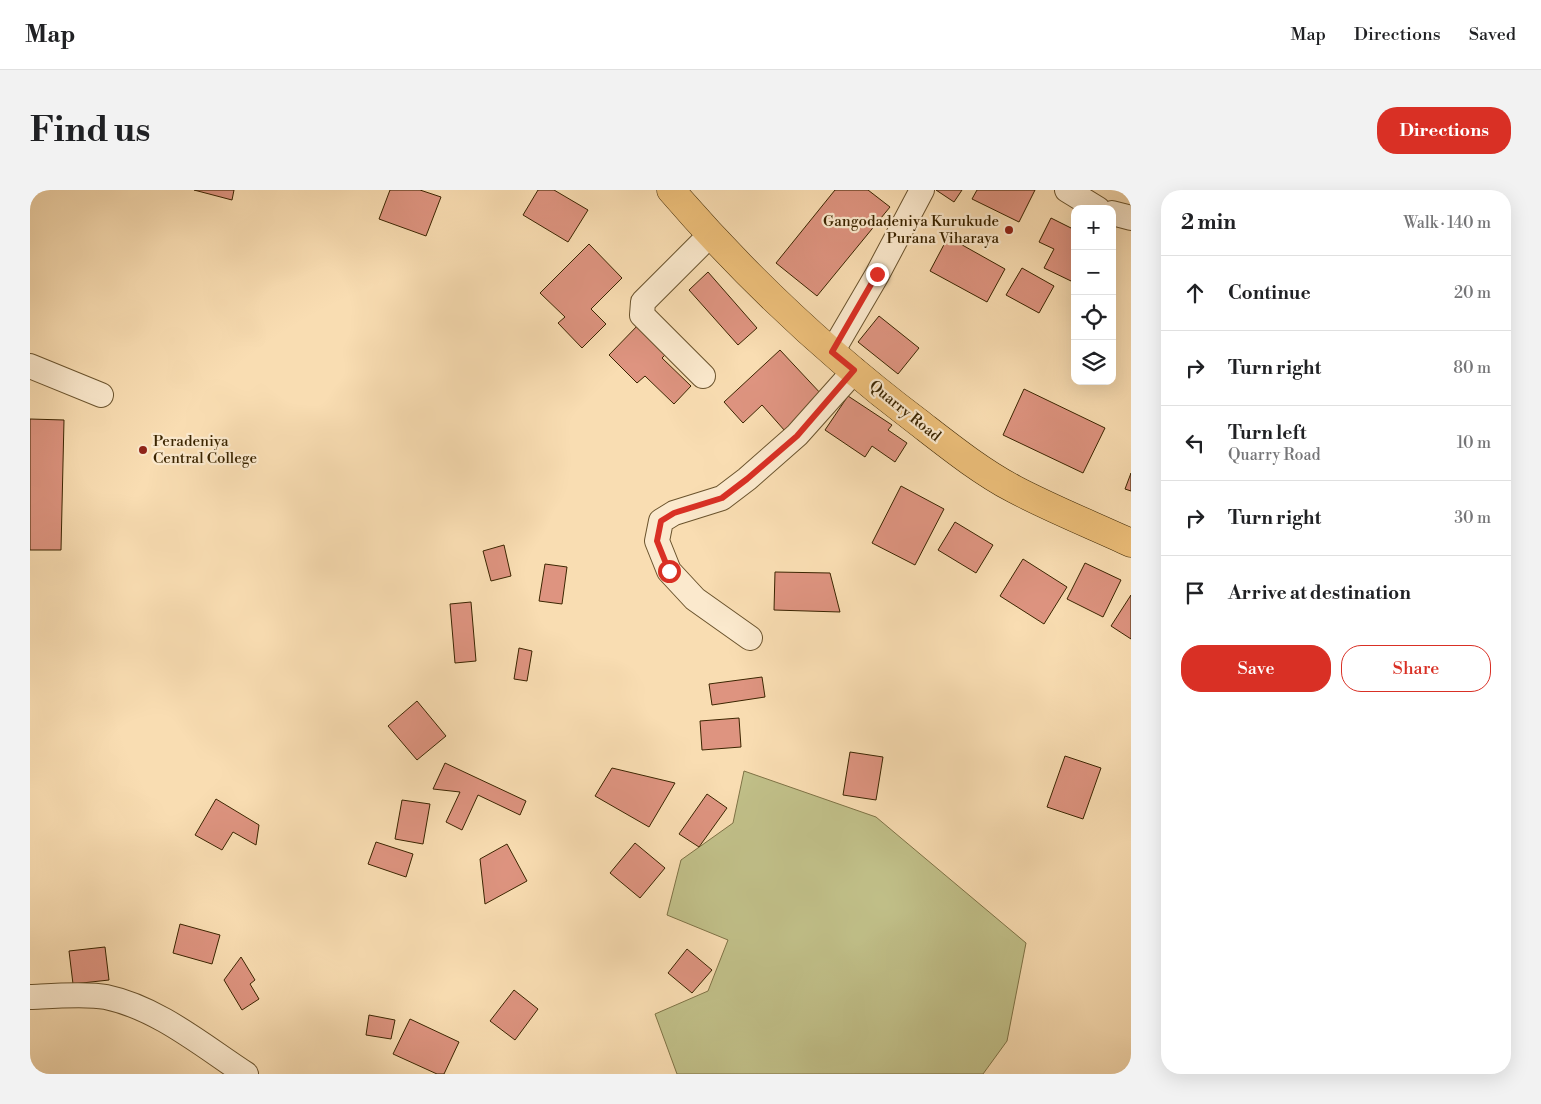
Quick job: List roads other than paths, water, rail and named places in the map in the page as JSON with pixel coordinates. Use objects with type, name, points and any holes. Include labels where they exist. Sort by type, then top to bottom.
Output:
[{"type":"main road","name":"Quarry Road","points":[[671,190],[710,234],[767,292],[832,352],[948,446],[1015,490],[1131,542]]},
{"type":"street","points":[[832,352],[922,190]]},
{"type":"street","points":[[1067,190],[1091,205]]},
{"type":"street","points":[[1116,214],[1131,218]]},
{"type":"street","points":[[703,376],[642,314],[643,302],[710,234]]},
{"type":"street","points":[[30,366],[101,394]]},
{"type":"street","points":[[750,638],[695,599],[669,571],[657,541],[661,521],[674,513],[722,498],[747,479],[797,436],[854,370]]},
{"type":"street","points":[[30,996],[105,997],[127,1003],[160,1018],[246,1074]]},
{"type":"place","name":"Gangodadeniya Kurukude Purana Viharaya","points":[[1009,230]]},
{"type":"place","name":"Peradeniya Central College","points":[[143,450]]}]
